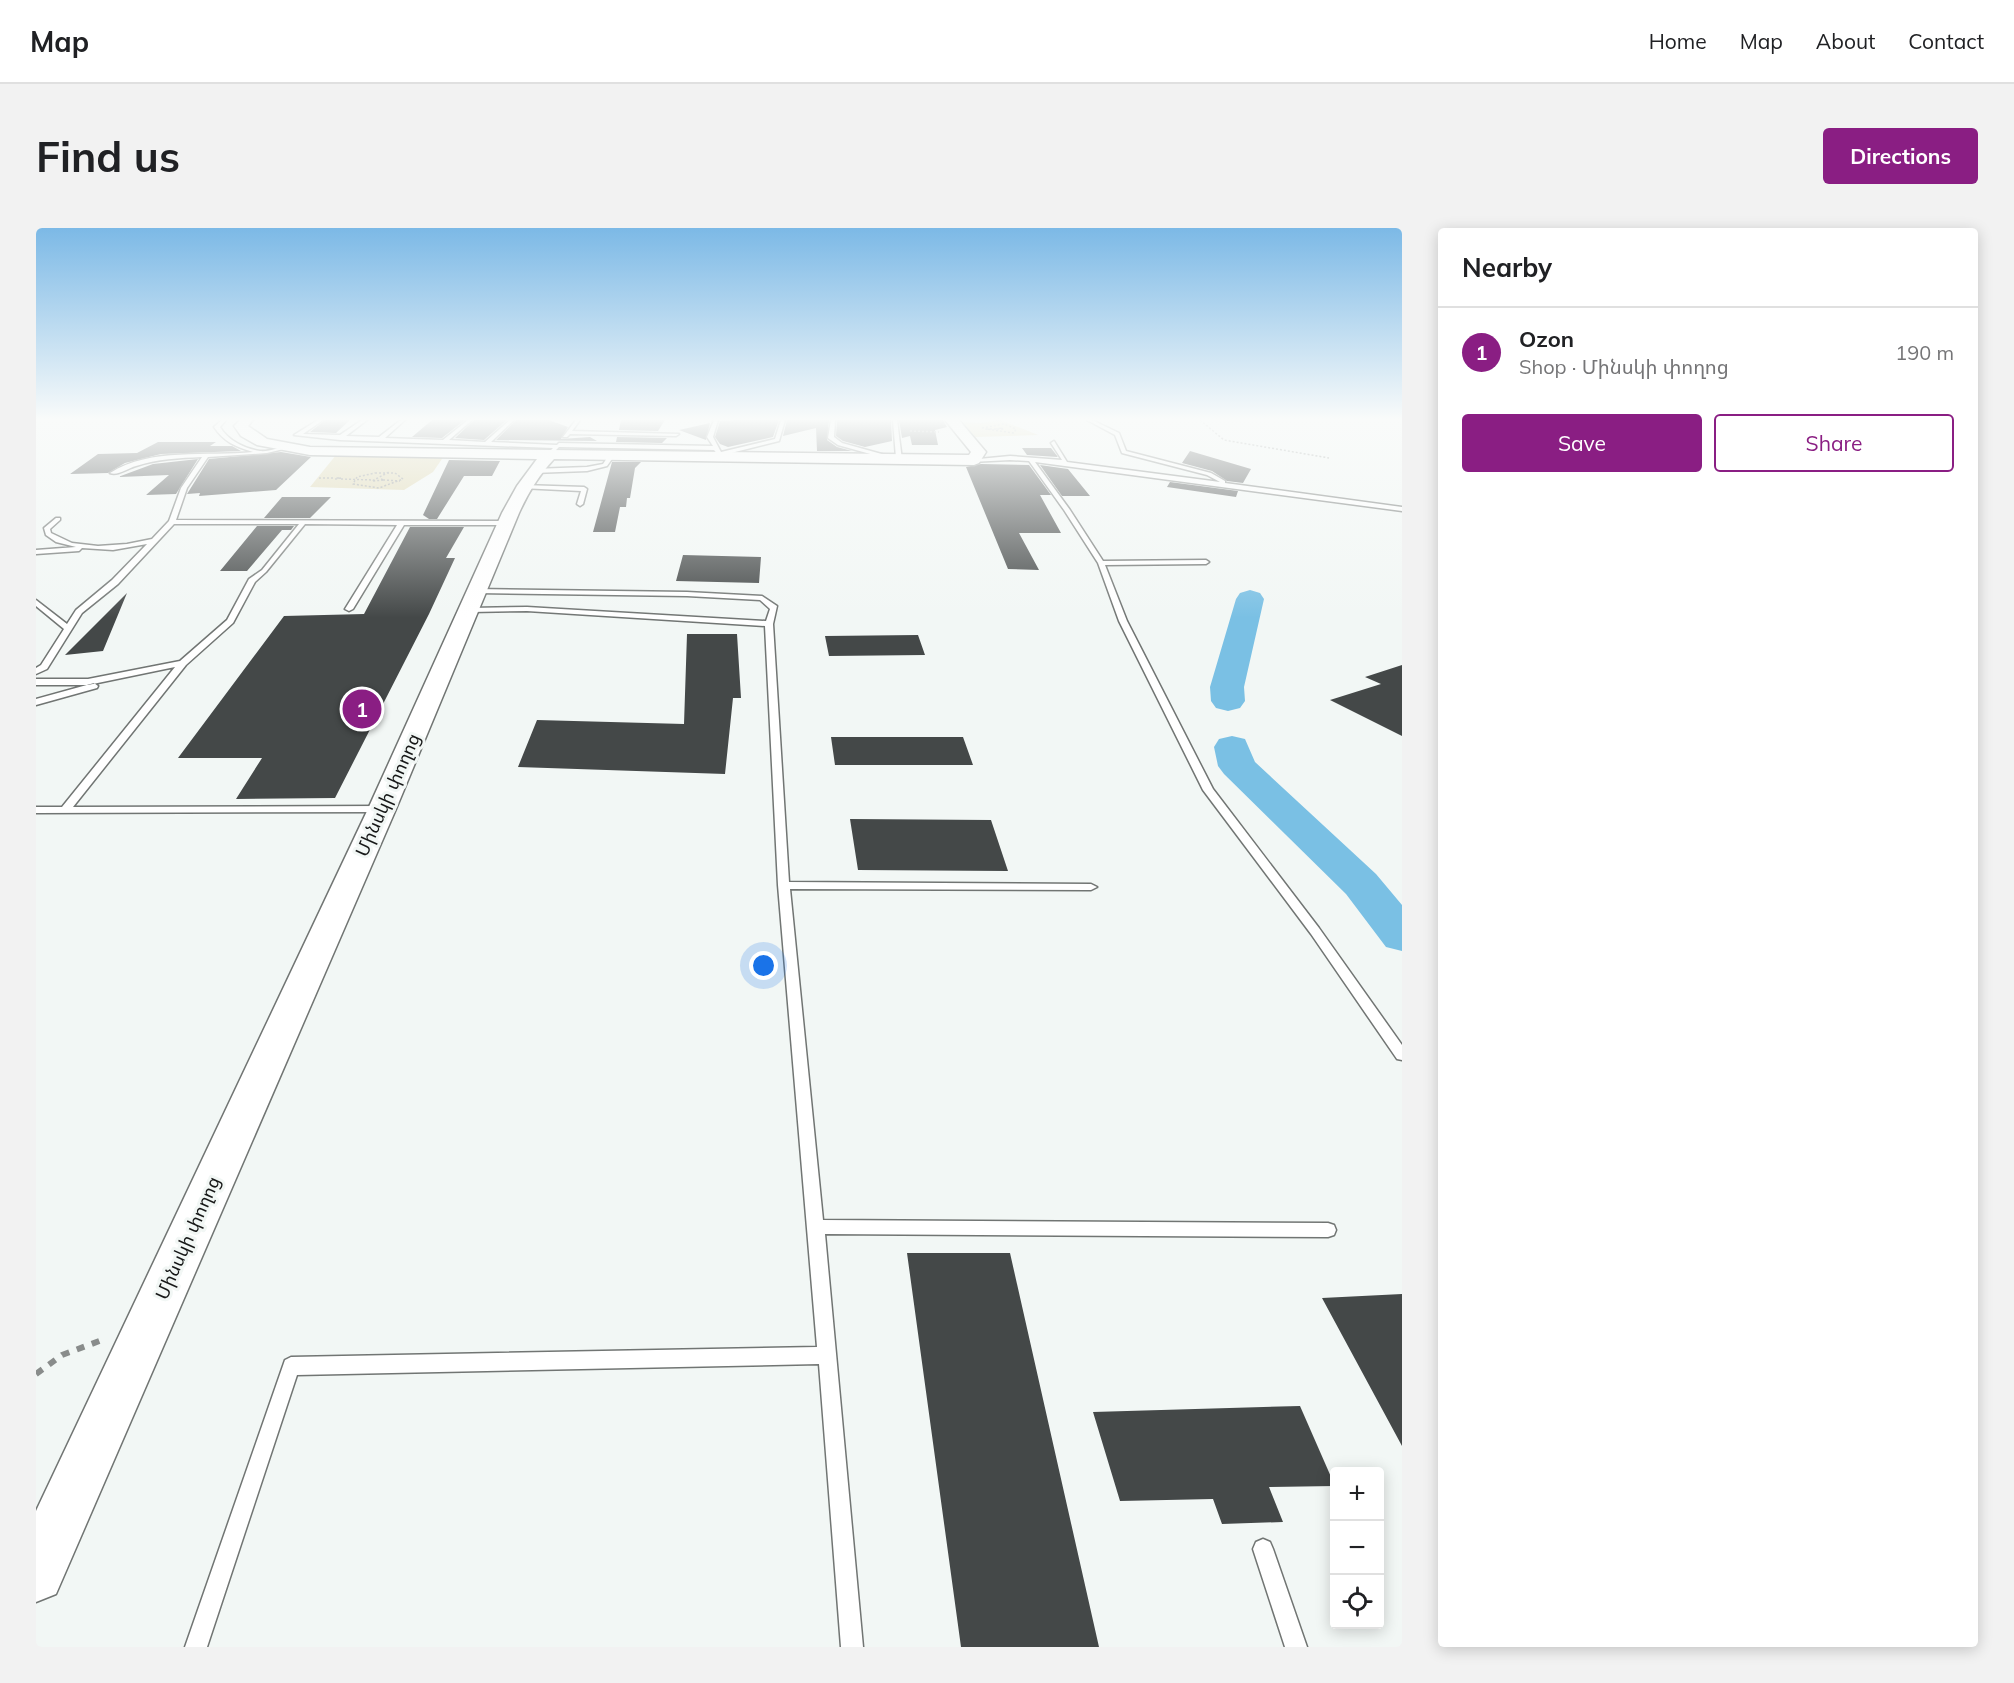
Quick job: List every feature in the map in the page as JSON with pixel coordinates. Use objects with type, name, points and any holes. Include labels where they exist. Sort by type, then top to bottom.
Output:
[{"type":"main road","name":"Մինսկի փողոց","points":[[36,1574],[382,809],[506,523],[529,486]]},
{"type":"lane","points":[[36,671],[44,667],[79,612],[115,582],[172,522],[177,501],[184,486]]},
{"type":"lane","points":[[580,504],[584,489],[581,486]]},
{"type":"lane","points":[[1050,486],[1101,564],[1123,621],[1209,790],[1315,931],[1402,1055]]},
{"type":"lane","points":[[1226,486],[1402,509]]},
{"type":"lane","points":[[58,519],[47,528],[48,534],[56,540],[98,547]]},
{"type":"lane","points":[[172,522],[506,523]]},
{"type":"lane","points":[[65,810],[183,663],[230,621],[252,581],[264,571],[304,522]]},
{"type":"lane","points":[[349,609],[402,522]]},
{"type":"lane","points":[[36,552],[98,547],[125,548],[153,541]]},
{"type":"lane","points":[[1101,564],[1206,562]]},
{"type":"lane","points":[[474,600],[621,592],[762,598],[774,608],[769,624],[784,885],[852,1647]]},
{"type":"lane","points":[[474,600],[527,609],[769,624]]},
{"type":"lane","points":[[36,602],[67,628]]},
{"type":"lane","points":[[36,682],[88,682],[183,663]]},
{"type":"lane","points":[[36,702],[62,697],[121,676]]},
{"type":"lane","points":[[36,810],[382,809]]},
{"type":"lane","points":[[784,885],[1091,887]]},
{"type":"lane","points":[[816,1227],[1328,1230]]},
{"type":"lane","points":[[196,1647],[291,1366],[827,1355]]},
{"type":"lane","points":[[1263,1549],[1296,1647]]},
{"type":"path","points":[[356,486],[388,486]]},
{"type":"path","points":[[36,1374],[62,1355],[106,1338]]},
{"type":"shaded area","points":[[311,486],[410,486],[404,490]]},
{"type":"building","points":[[156,486],[181,486],[176,494],[146,495]]},
{"type":"building","points":[[192,486],[280,486],[276,490],[199,496],[200,493],[187,494]]},
{"type":"building","points":[[437,486],[458,486],[437,519],[429,519],[423,515]]},
{"type":"building","points":[[605,486],[632,486],[626,507],[620,507],[615,532],[593,532]]},
{"type":"building","points":[[974,486],[1045,486],[1051,495],[1040,495],[1061,533],[1019,533],[1039,570],[1008,569]]},
{"type":"building","points":[[1055,486],[1082,486],[1090,496],[1062,496]]},
{"type":"building","points":[[1202,486],[1238,491],[1236,497],[1167,487]]},
{"type":"building","points":[[282,497],[331,497],[310,518],[264,518]]},
{"type":"building","points":[[257,526],[294,526],[291,530],[282,530],[247,571],[220,571]]},
{"type":"building","points":[[410,527],[464,527],[446,558],[455,558],[429,614],[335,798],[236,799],[262,758],[178,758],[284,616],[364,614]]},
{"type":"building","points":[[683,555],[761,557],[759,583],[676,581]]},
{"type":"building","points":[[127,593],[103,651],[65,655]]},
{"type":"building","points":[[687,634],[737,634],[741,698],[733,698],[725,774],[518,767],[537,720],[684,724]]},
{"type":"building","points":[[918,635],[925,655],[829,656],[825,636]]},
{"type":"building","points":[[1402,665],[1402,736],[1330,700],[1381,684],[1365,677]]},
{"type":"building","points":[[831,737],[963,737],[973,765],[835,765]]},
{"type":"building","points":[[850,819],[991,820],[1008,871],[858,870]]},
{"type":"building","points":[[907,1253],[1010,1253],[1099,1647],[961,1647]]},
{"type":"building","points":[[1402,1294],[1402,1446],[1322,1298]]},
{"type":"building","points":[[1300,1406],[1330,1475],[1330,1486],[1269,1487],[1283,1522],[1222,1524],[1213,1499],[1120,1501],[1093,1412]]},
{"type":"waterway","points":[[1228,701],[1227,687],[1250,599]]},
{"type":"waterway","points":[[1232,747],[1237,766],[1361,884],[1402,936]]},
{"type":"place","name":"Ozon","points":[[362,709]]}]
